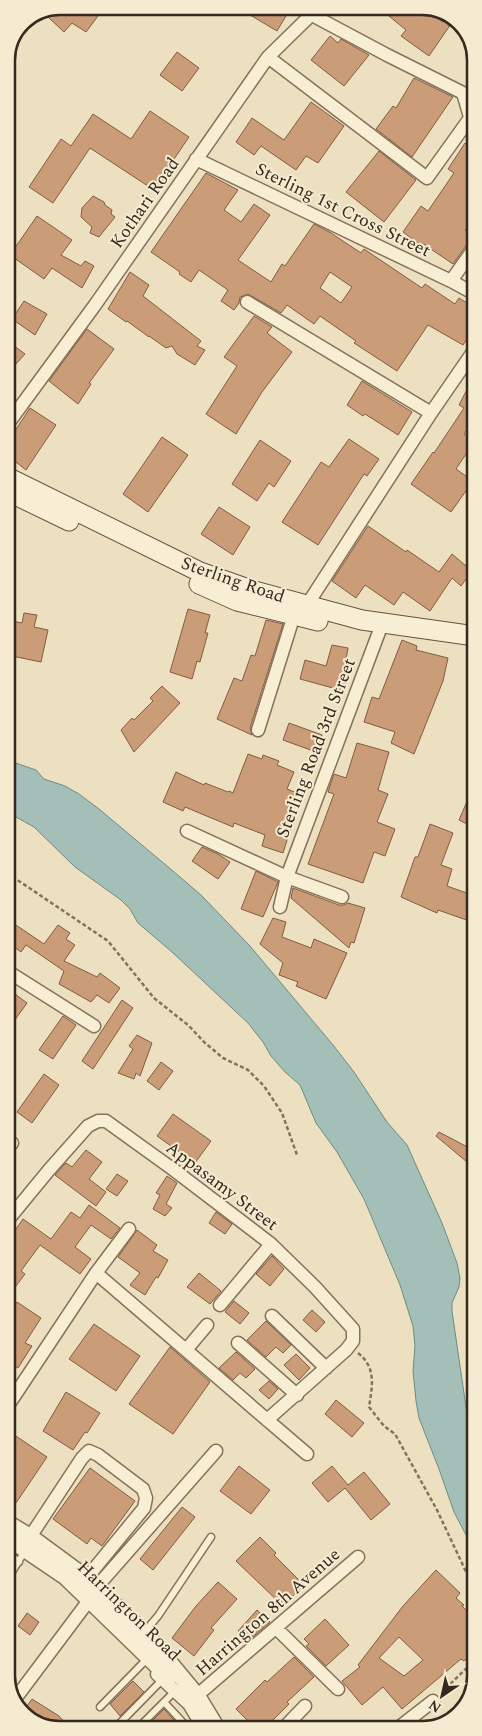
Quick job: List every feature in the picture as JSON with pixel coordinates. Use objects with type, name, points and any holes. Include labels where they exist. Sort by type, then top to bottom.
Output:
[{"type":"main road","name":"Sterling Road","points":[[15,480],[200,572],[300,610],[379,632],[467,644]]},
{"type":"main road","name":"Sterling Road","points":[[15,495],[185,578],[237,601],[467,635]]},
{"type":"street","name":"Kothari Road","points":[[15,413],[95,305],[268,57],[311,15]]},
{"type":"street","points":[[322,15],[463,93],[467,101]]},
{"type":"street","points":[[268,57],[427,178],[467,122]]},
{"type":"street","name":"Sterling 1st Cross Street","points":[[196,159],[467,290]]},
{"type":"street","points":[[451,281],[467,258]]},
{"type":"street","points":[[246,302],[431,414]]},
{"type":"street","points":[[258,730],[300,610],[467,362]]},
{"type":"street","name":"Sterling Road 3rd Street","points":[[280,907],[287,877],[379,632]]},
{"type":"street","points":[[186,831],[287,877],[342,897]]},
{"type":"street","points":[[15,976],[94,1026]]},
{"type":"street","name":"Appasamy Street","points":[[15,1211],[88,1126],[98,1121],[106,1121],[272,1244],[353,1329],[353,1341],[349,1346]]},
{"type":"street","points":[[15,1395],[96,1273],[128,1229]]},
{"type":"street","points":[[220,1305],[272,1244]]},
{"type":"street","points":[[96,1273],[307,1454]]},
{"type":"street","points":[[272,1316],[326,1368]]},
{"type":"street","points":[[186,1350],[207,1325]]},
{"type":"street","points":[[238,1343],[297,1395]]},
{"type":"street","points":[[268,1420],[349,1346]]},
{"type":"street","points":[[15,1535],[25,1549],[82,1458],[89,1451],[98,1455],[143,1489],[146,1498],[144,1508],[86,1585],[19,1694]]},
{"type":"street","points":[[86,1585],[216,1451]]},
{"type":"street","name":"Harrington Road","points":[[15,1542],[86,1585],[149,1638],[197,1696],[212,1721]]},
{"type":"street","name":"Harrington 8th Avenue","points":[[201,1692],[358,1557]]},
{"type":"street","points":[[86,1585],[117,1597],[201,1692],[219,1721]]},
{"type":"street","points":[[86,1585],[144,1662],[189,1704],[199,1721]]},
{"type":"street","name":"Harrington Road","points":[[86,1585],[191,1700],[205,1721]]},
{"type":"street","points":[[276,1628],[338,1689]]},
{"type":"street","points":[[407,1721],[433,1701]]},
{"type":"street","points":[[291,1721],[305,1706]]},
{"type":"lane","points":[[146,1630],[158,1616],[211,1537]]},
{"type":"lane","points":[[15,1551],[25,1549]]},
{"type":"lane","points":[[15,1566],[25,1549]]},
{"type":"lane","points":[[100,1707],[144,1662]]},
{"type":"lane","points":[[122,1721],[163,1680]]},
{"type":"lane","points":[[145,1721],[175,1691]]},
{"type":"lane","points":[[164,1702],[182,1721]]},
{"type":"path","points":[[15,879],[108,941],[154,998],[188,1025],[223,1058],[248,1070],[264,1086],[282,1113],[297,1155]]},
{"type":"path","points":[[349,1346],[365,1358],[373,1379],[368,1407],[384,1426],[395,1434],[437,1510],[467,1575]]},
{"type":"path","points":[[433,1701],[467,1668]]},
{"type":"water","points":[[15,763],[36,770],[44,779],[65,786],[79,794],[201,895],[250,946],[333,1045],[354,1072],[387,1122],[407,1145],[442,1223],[457,1263],[460,1278],[459,1287],[452,1303],[452,1311],[467,1414],[467,1537],[454,1512],[419,1418],[413,1371],[415,1346],[413,1326],[400,1285],[364,1199],[337,1152],[316,1123],[300,1085],[271,1056],[248,1023],[138,923],[130,909],[121,900],[75,867],[34,827],[15,816]]},
{"type":"building","points":[[60,15],[99,15],[86,32],[72,23],[64,32],[48,17]]},
{"type":"building","points":[[250,15],[287,15],[277,31]]},
{"type":"building","points":[[388,15],[425,15],[439,18],[450,25],[429,56],[401,36],[406,30]]},
{"type":"building","points":[[330,36],[338,43],[341,39],[369,55],[344,86],[311,60]]},
{"type":"building","points":[[177,52],[199,68],[182,91],[160,75]]},
{"type":"building","points":[[414,78],[453,97],[412,157],[376,129],[393,106],[396,108]]},
{"type":"building","points":[[311,102],[344,126],[318,163],[306,156],[296,170],[261,146],[254,155],[236,142],[252,118],[284,140]]},
{"type":"building","points":[[150,111],[189,137],[170,165],[174,167],[157,192],[90,148],[53,203],[29,187],[61,139],[71,146],[93,114],[131,139]]},
{"type":"building","points":[[465,143],[467,144],[467,227],[465,230],[467,232],[467,244],[453,264],[422,243],[420,245],[403,232],[421,206],[428,211],[454,173],[448,169]]},
{"type":"building","points":[[379,151],[416,180],[384,222],[346,192]]},
{"type":"building","points":[[206,173],[238,190],[224,210],[241,222],[254,204],[270,215],[238,260],[271,282],[282,264],[285,266],[314,224],[361,253],[364,249],[422,288],[425,284],[455,304],[459,298],[467,303],[467,339],[463,345],[428,325],[397,371],[354,343],[356,341],[320,316],[314,324],[287,305],[281,313],[248,294],[240,297],[239,303],[234,310],[221,301],[228,290],[199,270],[191,282],[179,274],[180,272],[151,252]],"holes":[[[330,272],[352,287],[341,303],[320,288]]]},
{"type":"building","points":[[93,196],[104,202],[112,210],[111,214],[115,217],[99,237],[90,233],[92,227],[81,217],[82,208]]},
{"type":"building","points":[[37,216],[72,240],[61,255],[81,266],[85,261],[94,266],[82,288],[52,268],[44,279],[15,259],[15,248]]},
{"type":"building","points":[[130,272],[149,285],[143,296],[201,341],[197,346],[205,350],[195,365],[177,354],[172,346],[166,348],[108,309]]},
{"type":"building","points":[[24,301],[47,314],[35,335],[15,321],[15,314]]},
{"type":"building","points":[[254,316],[272,327],[267,333],[292,352],[262,392],[236,434],[206,414],[237,366],[224,357]]},
{"type":"building","points":[[87,329],[114,349],[89,383],[91,384],[78,404],[49,381]]},
{"type":"building","points":[[15,347],[25,354],[15,365]]},
{"type":"building","points":[[362,381],[412,412],[398,435],[347,405]]},
{"type":"building","points":[[467,390],[467,429],[464,434],[467,436],[467,452],[456,469],[467,477],[467,489],[451,512],[411,484],[464,408],[459,405]]},
{"type":"building","points":[[30,408],[56,425],[26,470],[15,461],[15,431]]},
{"type":"building","points":[[162,437],[188,455],[148,512],[123,494]]},
{"type":"building","points":[[349,439],[379,459],[367,476],[364,474],[318,545],[282,522],[321,462],[329,467]]},
{"type":"building","points":[[260,440],[291,461],[274,487],[269,483],[257,501],[232,484]]},
{"type":"building","points":[[219,507],[250,527],[233,555],[201,534]]},
{"type":"building","points":[[368,526],[439,572],[452,554],[467,567],[467,578],[461,586],[452,578],[430,611],[403,592],[394,605],[365,585],[356,598],[332,581]]},
{"type":"building","points":[[188,609],[210,615],[205,633],[208,633],[200,662],[197,661],[192,679],[170,672]]},
{"type":"building","points":[[24,613],[37,615],[34,627],[48,630],[41,662],[15,657],[15,622],[22,623]]},
{"type":"building","points":[[266,620],[283,624],[250,728],[252,735],[217,719],[234,678],[242,681],[251,655],[255,656]]},
{"type":"building","points":[[402,640],[417,646],[416,650],[448,658],[443,681],[414,754],[391,743],[395,732],[364,722],[372,697],[379,699]]},
{"type":"building","points":[[332,645],[348,648],[344,671],[349,672],[344,691],[300,679],[305,660],[326,666]]},
{"type":"building","points":[[162,686],[180,703],[134,752],[121,730],[132,718],[134,720],[153,701],[150,698]]},
{"type":"building","points":[[289,723],[322,735],[316,752],[283,740]]},
{"type":"building","points":[[357,743],[389,752],[378,790],[388,794],[377,822],[395,829],[385,856],[374,852],[363,883],[308,864],[334,794],[328,792],[334,774],[346,778]]},
{"type":"building","points":[[248,754],[262,759],[263,755],[279,761],[277,765],[294,772],[287,789],[297,793],[288,816],[294,818],[283,853],[262,846],[265,835],[234,823],[233,827],[185,807],[183,811],[163,802],[176,772],[204,785],[205,783],[233,793]]},
{"type":"building","points":[[467,802],[467,824],[459,820]]},
{"type":"building","points":[[430,824],[453,833],[441,865],[452,869],[447,886],[467,893],[467,920],[438,910],[437,913],[401,897],[415,857],[418,857]]},
{"type":"building","points":[[202,847],[230,862],[218,879],[192,861]]},
{"type":"building","points":[[256,871],[278,882],[263,917],[241,909]]},
{"type":"building","points":[[293,888],[339,905],[348,903],[365,908],[354,943],[351,942],[349,948],[291,898]]},
{"type":"building","points":[[273,918],[286,922],[282,937],[311,948],[314,939],[347,953],[326,999],[296,986],[298,982],[279,975],[283,963],[260,944]]},
{"type":"building","points":[[15,924],[44,944],[58,925],[70,933],[66,939],[75,945],[64,961],[97,977],[100,973],[120,988],[109,1003],[97,995],[91,1002],[59,984],[64,971],[26,945],[21,952],[15,948]]},
{"type":"building","points":[[15,994],[27,1003],[15,1020]]},
{"type":"building","points":[[122,1000],[133,1008],[93,1069],[82,1061]]},
{"type":"building","points":[[63,1016],[76,1025],[53,1059],[39,1050]]},
{"type":"building","points":[[137,1035],[152,1043],[140,1076],[136,1073],[134,1079],[118,1073],[133,1049],[129,1046]]},
{"type":"building","points":[[161,1062],[173,1071],[159,1090],[147,1081]]},
{"type":"building","points":[[44,1074],[59,1085],[32,1123],[17,1112]]},
{"type":"building","points":[[173,1114],[211,1141],[195,1163],[157,1136]]},
{"type":"building","points":[[439,1132],[467,1147],[467,1162],[436,1136]]},
{"type":"building","points":[[86,1150],[102,1162],[89,1179],[106,1192],[96,1206],[55,1175],[66,1163],[72,1167]]},
{"type":"building","points":[[117,1174],[128,1181],[117,1196],[106,1189]]},
{"type":"building","points":[[167,1176],[177,1183],[166,1204],[172,1208],[165,1216],[153,1209],[160,1195],[156,1193]]},
{"type":"building","points":[[89,1205],[120,1228],[111,1239],[91,1225],[75,1247],[91,1259],[80,1274],[40,1245],[21,1271],[25,1274],[15,1287],[15,1230],[23,1219],[51,1239],[71,1212],[80,1218]]},
{"type":"building","points":[[216,1212],[232,1224],[225,1234],[209,1223]]},
{"type":"building","points":[[137,1230],[157,1245],[153,1251],[168,1260],[158,1278],[156,1277],[145,1295],[130,1285],[140,1273],[118,1257]]},
{"type":"building","points":[[272,1256],[284,1269],[270,1286],[256,1274]]},
{"type":"building","points":[[199,1273],[221,1291],[210,1304],[187,1287]]},
{"type":"building","points":[[234,1301],[249,1313],[240,1324],[225,1312]]},
{"type":"building","points":[[17,1302],[41,1318],[25,1343],[32,1346],[18,1368],[15,1366],[15,1305]]},
{"type":"building","points":[[312,1310],[325,1322],[316,1332],[303,1320]]},
{"type":"building","points":[[266,1321],[291,1345],[283,1353],[276,1347],[266,1357],[247,1340]]},
{"type":"building","points":[[94,1324],[140,1356],[116,1391],[69,1359]]},
{"type":"building","points":[[170,1347],[210,1382],[173,1434],[129,1404]]},
{"type":"building","points":[[236,1352],[255,1369],[246,1378],[240,1373],[233,1380],[219,1368]]},
{"type":"building","points":[[296,1354],[310,1368],[299,1380],[284,1365]]},
{"type":"building","points":[[269,1381],[278,1389],[269,1399],[259,1390]]},
{"type":"building","points":[[66,1392],[100,1413],[73,1450],[43,1431]]},
{"type":"building","points":[[336,1400],[364,1423],[352,1437],[325,1414]]},
{"type":"building","points":[[15,1435],[47,1457],[15,1502]]},
{"type":"building","points":[[239,1466],[270,1490],[251,1514],[220,1491]]},
{"type":"building","points":[[332,1466],[348,1485],[364,1472],[390,1504],[371,1520],[345,1488],[328,1502],[312,1483]]},
{"type":"building","points":[[90,1468],[135,1501],[102,1546],[91,1538],[87,1544],[53,1519]]},
{"type":"building","points":[[182,1507],[195,1517],[153,1570],[140,1559]]},
{"type":"building","points":[[260,1537],[276,1553],[274,1555],[304,1585],[283,1606],[236,1561]]},
{"type":"building","points":[[436,1570],[460,1593],[456,1598],[464,1605],[462,1606],[467,1611],[467,1658],[464,1661],[461,1659],[402,1709],[383,1687],[362,1705],[342,1681],[360,1667],[358,1665],[403,1606]],"holes":[[[399,1637],[423,1660],[404,1676],[379,1658]]]},
{"type":"building","points":[[218,1582],[237,1599],[211,1628],[214,1630],[194,1656],[172,1638],[196,1606]]},
{"type":"building","points":[[257,1610],[270,1622],[249,1640],[238,1631]]},
{"type":"building","points":[[27,1613],[39,1622],[30,1635],[18,1626]]},
{"type":"building","points":[[325,1619],[349,1645],[326,1666],[306,1646],[309,1644],[304,1639]]},
{"type":"building","points":[[294,1657],[314,1677],[287,1702],[289,1704],[272,1721],[248,1721],[236,1709],[265,1680],[267,1682]]},
{"type":"building","points":[[133,1681],[144,1692],[120,1716],[110,1704]]},
{"type":"building","points":[[32,1699],[64,1721],[43,1718],[27,1707]]},
{"type":"building","points":[[164,1709],[175,1721],[152,1721]]}]
